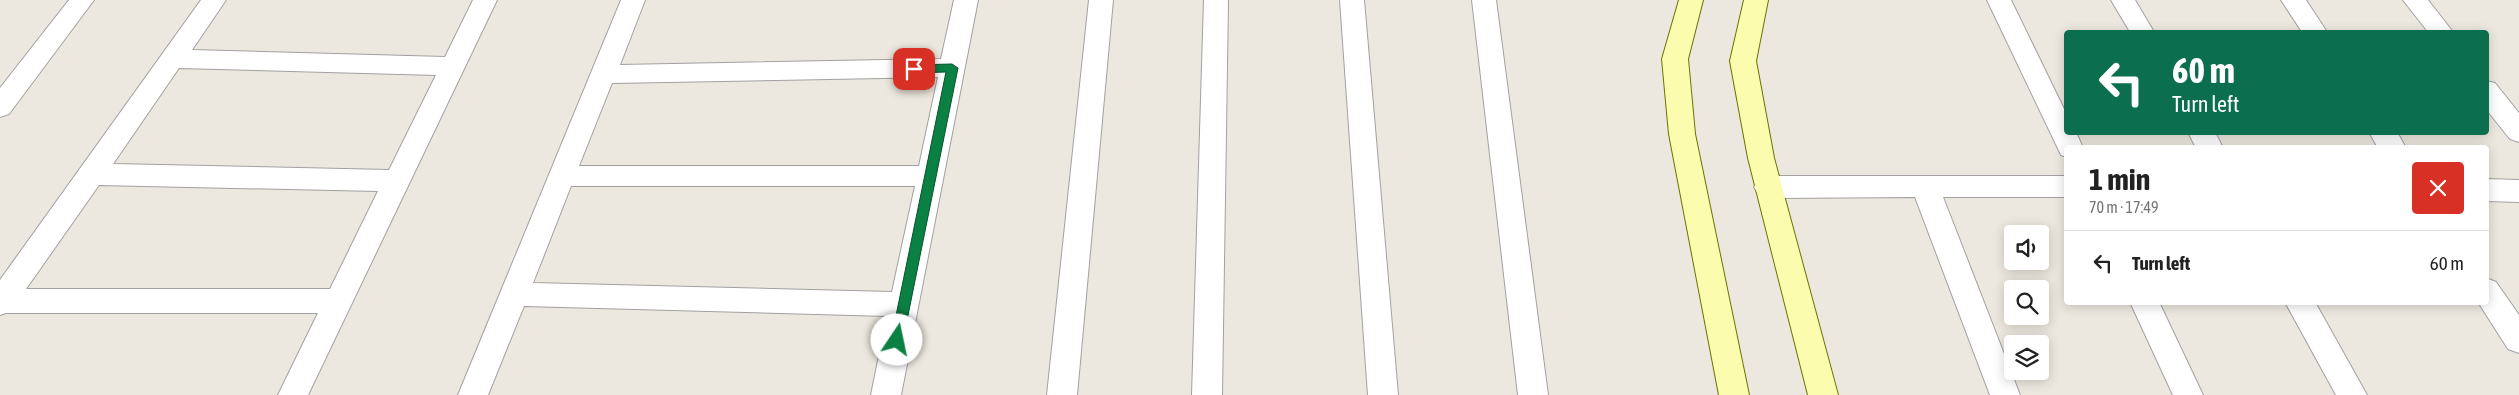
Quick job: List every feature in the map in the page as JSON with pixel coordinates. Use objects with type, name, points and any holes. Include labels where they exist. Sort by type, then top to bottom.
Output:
[{"type":"main road","points":[[1691,0],[1675,59],[1682,134],[1734,395]]},
{"type":"main road","points":[[1756,0],[1742,61],[1768,187],[1823,395]]},
{"type":"street","points":[[0,107],[82,0]]},
{"type":"street","points":[[1,302],[214,0]]},
{"type":"street","points":[[293,395],[484,0]]},
{"type":"street","points":[[473,395],[633,0]]},
{"type":"street","points":[[886,395],[966,0]]},
{"type":"street","points":[[1062,395],[1101,0]]},
{"type":"street","points":[[1207,395],[1216,0]]},
{"type":"street","points":[[1352,0],[1382,395]]},
{"type":"street","points":[[1484,0],[1533,395]]},
{"type":"street","points":[[1999,0],[2069,145]]},
{"type":"street","points":[[2123,0],[2141,30]]},
{"type":"street","points":[[2294,0],[2314,30]]},
{"type":"street","points":[[2416,0],[2439,30]]},
{"type":"street","points":[[172,59],[453,66]]},
{"type":"street","points":[[603,74],[952,68]]},
{"type":"street","points":[[2489,94],[2519,132]]},
{"type":"street","points":[[91,174],[397,181]]},
{"type":"street","points":[[562,176],[930,176]]},
{"type":"street","points":[[1924,186],[2005,395]]},
{"type":"street","points":[[1768,187],[2064,186]]},
{"type":"street","points":[[2489,190],[2519,191]]},
{"type":"street","points":[[514,294],[904,304]]},
{"type":"street","points":[[2489,295],[2519,340]]},
{"type":"street","points":[[1,302],[339,301]]},
{"type":"street","points":[[2145,305],[2188,395]]},
{"type":"street","points":[[2301,305],[2352,395]]},
{"type":"route","points":[[897,340],[952,68],[914,69]]}]
